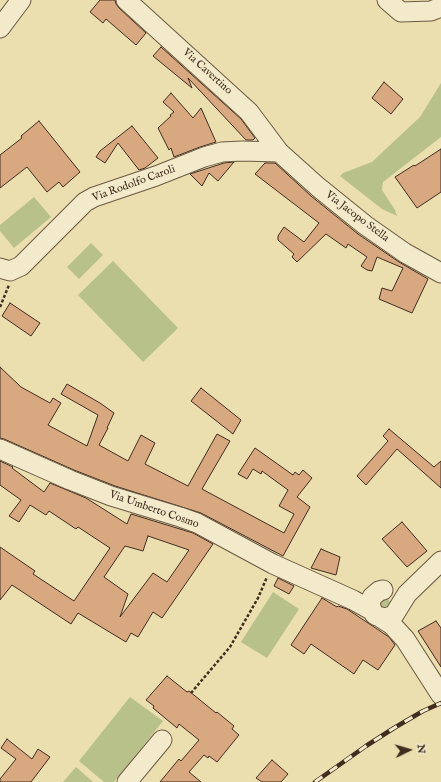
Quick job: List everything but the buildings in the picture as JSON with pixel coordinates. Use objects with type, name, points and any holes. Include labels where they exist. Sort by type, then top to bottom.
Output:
[{"type":"street","points":[[0,28],[21,0]]},
{"type":"street","name":"Via Cavertino","points":[[126,0],[249,112],[279,152]]},
{"type":"street","points":[[387,0],[401,12],[431,11],[441,7]]},
{"type":"street","name":"Via Rodolfo Caroli","points":[[7,269],[24,263],[85,202],[94,197],[156,176],[204,157],[222,152],[279,152]]},
{"type":"street","name":"Via Jacopo Stella","points":[[279,152],[318,187],[365,225],[405,253],[441,273]]},
{"type":"street","name":"Via Umberto Cosmo","points":[[0,449],[70,480],[111,496],[197,523],[273,564],[353,600],[392,625],[405,639],[441,695]]},
{"type":"street","points":[[437,564],[413,588],[394,615],[386,618],[376,614],[370,605],[372,597],[379,592],[405,584],[437,564]]},
{"type":"street","name":"Via Umberto Cosmo","points":[[305,579],[356,588],[385,591]]},
{"type":"street","points":[[385,591],[395,595],[398,608]]},
{"type":"street","points":[[127,782],[162,740]]},
{"type":"path","points":[[0,307],[7,269]]},
{"type":"path","points":[[191,693],[230,648],[258,598],[270,571]]},
{"type":"green space","points":[[441,83],[441,137],[383,182],[382,190],[395,210],[397,216],[382,209],[340,176],[343,173],[372,162],[420,117]]},
{"type":"green space","points":[[34,197],[51,217],[14,248],[0,231],[0,225]]},
{"type":"green space","points":[[91,243],[103,255],[79,279],[67,267]]},
{"type":"green space","points":[[113,261],[178,328],[143,362],[78,295]]},
{"type":"green space","points":[[273,592],[299,609],[267,658],[241,642]]},
{"type":"green space","points":[[387,598],[391,603],[385,612],[377,602]]},
{"type":"green space","points":[[130,697],[163,721],[114,782],[104,782],[79,761]]},
{"type":"green space","points":[[76,767],[93,782],[63,782]]},
{"type":"railway","points":[[315,782],[394,728],[423,711],[441,703]]}]
